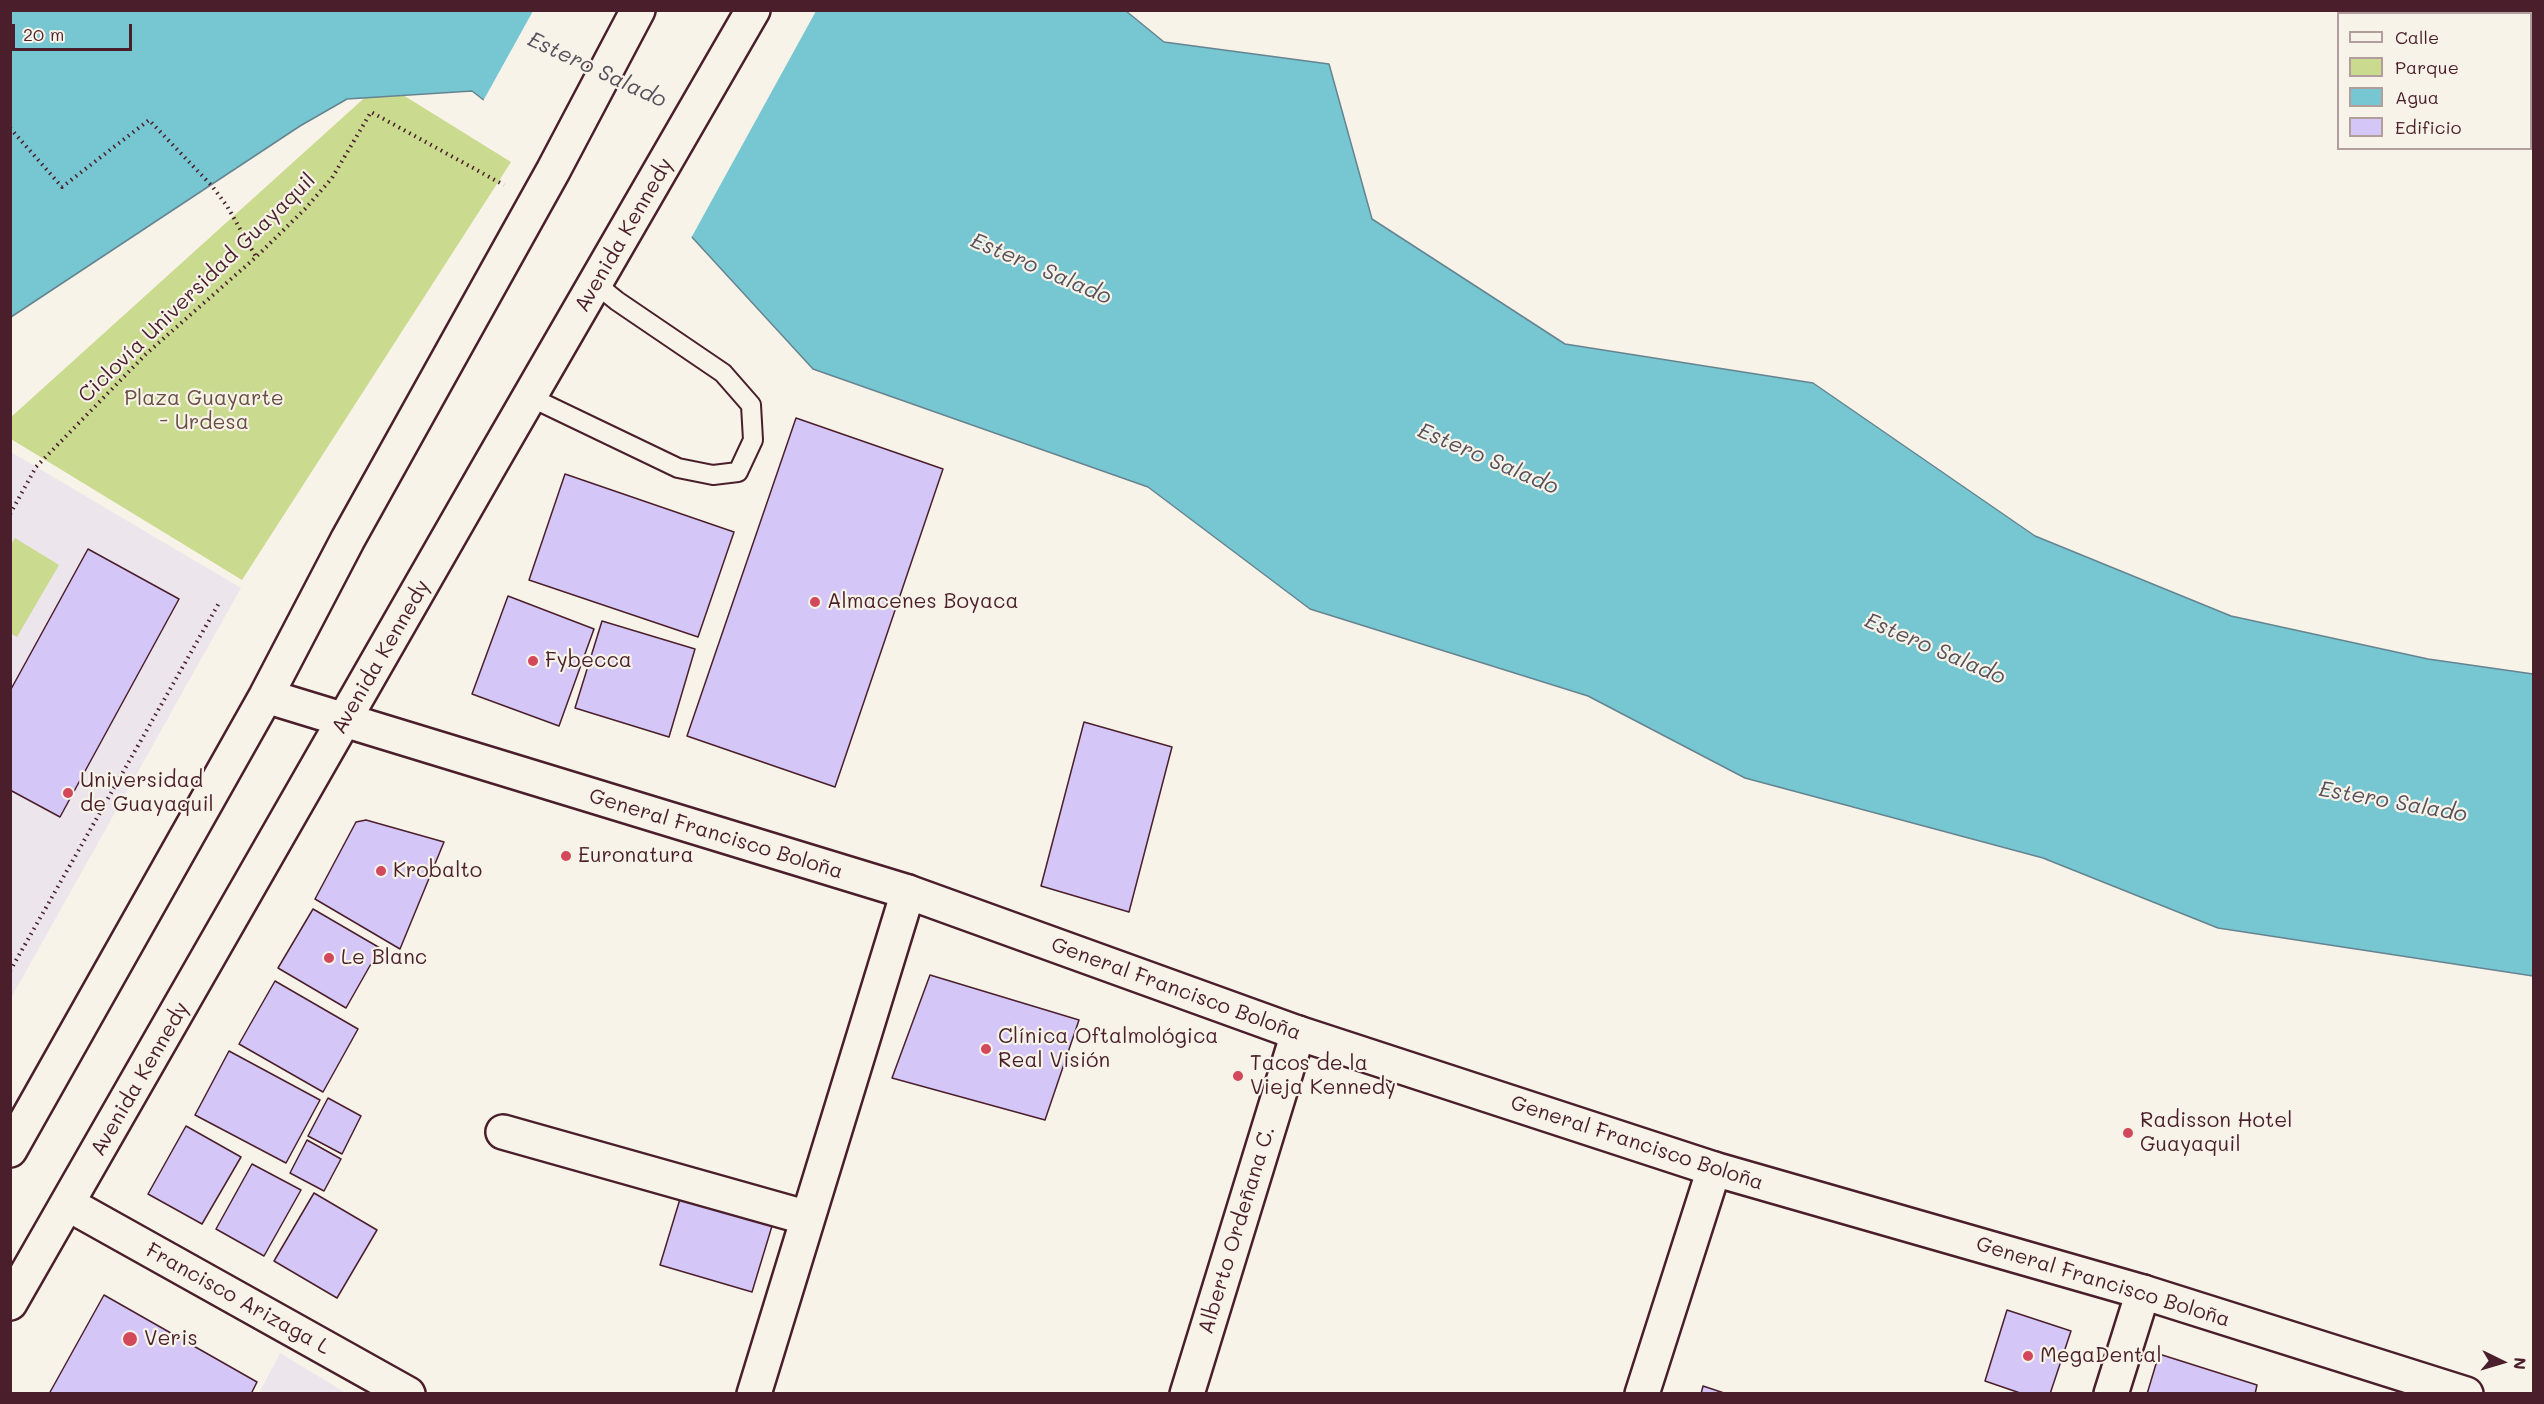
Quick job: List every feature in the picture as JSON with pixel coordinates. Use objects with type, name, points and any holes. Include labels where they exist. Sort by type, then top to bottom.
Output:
[{"type":"street","points":[[10,1150],[266,696],[348,539],[553,171],[638,10]]},
{"type":"street","name":"Avenida Kennedy","points":[[10,1303],[753,10]]},
{"type":"street","name":"General Francisco Boloña","points":[[266,696],[908,892],[1298,1033],[1714,1169],[2144,1292],[2466,1394]]},
{"type":"street","points":[[754,1394],[908,892]]},
{"type":"street","name":"Alberto Ordeñana C.","points":[[1187,1394],[1298,1033]]},
{"type":"street","points":[[503,1131],[808,1218]]},
{"type":"street","points":[[1642,1394],[1714,1169]]},
{"type":"street","name":"Francisco Arizaga L","points":[[68,1204],[408,1394]]},
{"type":"street","points":[[2111,1394],[2144,1292]]},
{"type":"lane","points":[[530,397],[678,468],[713,475],[738,472],[753,440],[751,405],[723,373],[617,301],[596,284]]},
{"type":"path","name":"Ciclovía Universidad Guayaquil","points":[[10,514],[36,467],[146,354],[256,257],[305,209],[332,178],[371,112],[536,202]]},
{"type":"path","points":[[10,128],[62,187],[149,120],[212,186],[227,206],[256,257]]},
{"type":"path","points":[[10,971],[219,603]]},
{"type":"shaded area","name":"Universidad de Guayaquil","points":[[11,452],[241,588],[11,998]]},
{"type":"shaded area","points":[[280,1353],[346,1393],[259,1393]]},
{"type":"green space","name":"Plaza Guayarte - Urdesa","points":[[382,82],[511,162],[242,580],[11,439],[10,418]]},
{"type":"green space","points":[[15,538],[59,565],[17,637],[10,633],[10,546]]},
{"type":"water","name":"Estero Salado","points":[[11,11],[1126,11],[1164,42],[1329,64],[1372,219],[1565,344],[1813,383],[2035,536],[2231,616],[2428,659],[2533,674],[2533,976],[2218,928],[2043,858],[1745,778],[1588,696],[1310,609],[1148,487],[813,369],[690,235],[530,136],[472,91],[347,99],[300,126],[11,317]]},
{"type":"pier","points":[[533,11],[816,11],[690,240],[528,139],[482,103]]},
{"type":"building","name":"Almacenes Boyaca","points":[[796,418],[943,469],[835,787],[687,736]]},
{"type":"building","points":[[565,474],[734,532],[698,637],[529,580]]},
{"type":"building","points":[[88,549],[179,599],[60,817],[10,790],[10,691]]},
{"type":"building","name":"Fybecca","points":[[508,596],[594,629],[559,726],[472,694]]},
{"type":"building","points":[[602,621],[695,649],[669,737],[575,708]]},
{"type":"building","points":[[1084,722],[1172,747],[1129,912],[1041,886]]},
{"type":"building","name":"Krobalto","points":[[366,820],[444,842],[400,949],[315,899],[356,822]]},
{"type":"building","name":"Le Blanc","points":[[313,909],[380,948],[346,1008],[278,968]]},
{"type":"building","name":"Clínica Oftalmológica Real Visión","points":[[930,975],[1079,1020],[1045,1120],[892,1078]]},
{"type":"building","points":[[275,981],[358,1029],[323,1092],[239,1044]]},
{"type":"building","points":[[229,1051],[320,1100],[286,1163],[195,1115]]},
{"type":"building","points":[[328,1098],[361,1116],[342,1154],[308,1136]]},
{"type":"building","points":[[186,1126],[241,1157],[202,1224],[148,1194]]},
{"type":"building","points":[[307,1140],[341,1159],[324,1191],[290,1173]]},
{"type":"building","points":[[252,1164],[301,1190],[264,1256],[216,1229]]},
{"type":"building","points":[[314,1193],[377,1230],[337,1298],[274,1261]]},
{"type":"building","points":[[680,1199],[772,1226],[752,1292],[660,1265]]},
{"type":"building","name":"Veris","points":[[104,1295],[257,1382],[251,1394],[49,1394]]},
{"type":"building","name":"MegaDental","points":[[2007,1310],[2071,1331],[2050,1394],[2023,1394],[1985,1381]]},
{"type":"building","points":[[2159,1354],[2257,1385],[2255,1394],[2147,1394]]},
{"type":"building","points":[[1703,1386],[1727,1394],[1701,1394]]},
{"type":"place","name":"Almacenes Boyaca","points":[[815,602]]},
{"type":"place","name":"Fybecca","points":[[533,661]]},
{"type":"place","name":"Universidad de Guayaquil","points":[[68,793]]},
{"type":"place","name":"Euronatura","points":[[566,856]]},
{"type":"place","name":"Krobalto","points":[[381,871]]},
{"type":"place","name":"Le Blanc","points":[[329,958]]},
{"type":"place","name":"Clínica Oftalmológica Real Visión","points":[[986,1049]]},
{"type":"place","name":"Tacos de la Vieja Kennedy","points":[[1238,1076]]},
{"type":"place","name":"Radisson Hotel Guayaquil","points":[[2128,1133]]},
{"type":"place","name":"Veris","points":[[130,1339]]},
{"type":"place","name":"MegaDental","points":[[2028,1356]]}]
